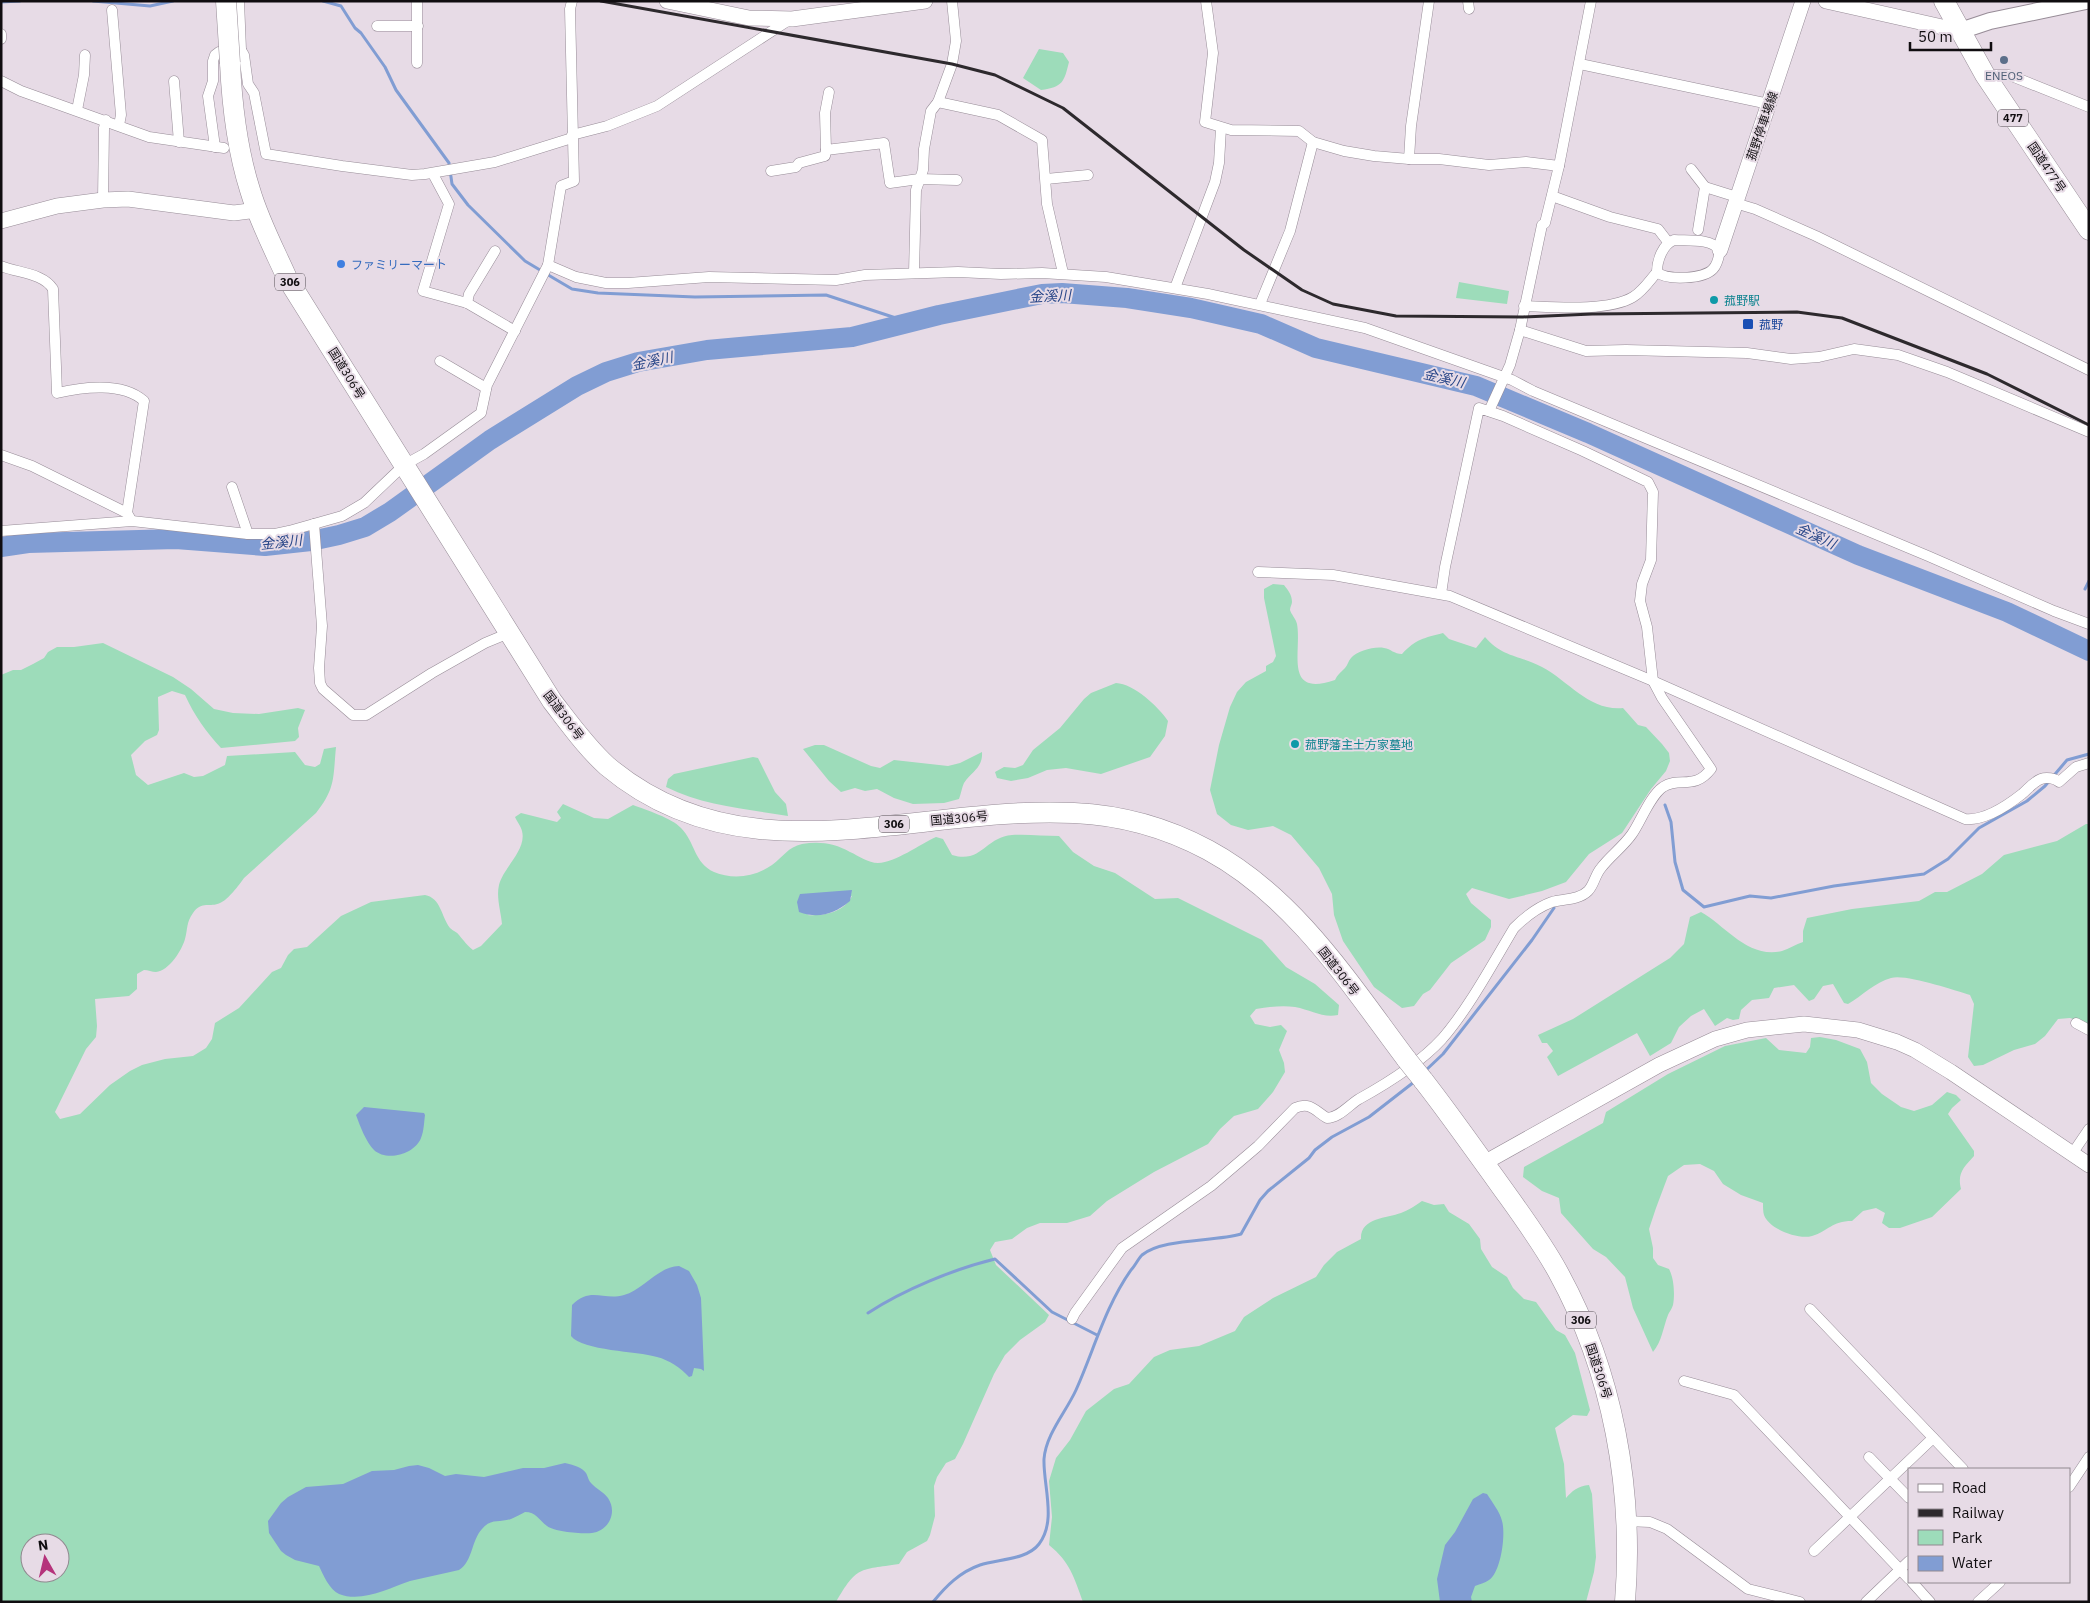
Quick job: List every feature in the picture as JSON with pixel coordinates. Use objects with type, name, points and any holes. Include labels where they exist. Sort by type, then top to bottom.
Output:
[{"type":"highway","name":"国道306号","points":[[226,1],[236,57],[237,133],[244,169],[257,210],[287,278],[552,700],[594,753],[608,766],[654,798],[703,819],[740,828],[793,832],[980,816],[1074,813],[1121,819],[1183,838],[1231,864],[1260,884],[1311,935],[1423,1080],[1543,1244],[1559,1274],[1581,1320],[1609,1404],[1621,1464],[1626,1521],[1625,1602]]},
{"type":"highway","name":"国道477号","points":[[1944,1],[1985,75],[2089,230]]},
{"type":"main road","points":[[1960,31],[1990,21],[2086,1]]},
{"type":"street","points":[[236,57],[239,1]]},
{"type":"street","points":[[417,1],[417,64]]},
{"type":"street","points":[[1,531],[129,517],[248,534],[275,534],[315,527],[342,516],[364,503],[408,471],[424,454],[481,413],[486,388],[547,267],[561,186],[574,181],[570,8],[572,1]]},
{"type":"street","points":[[667,1],[749,18],[792,19],[894,3],[925,1]]},
{"type":"street","points":[[914,273],[914,206],[917,185],[923,170],[924,149],[931,111],[938,102],[952,64],[956,42],[952,1]]},
{"type":"street","points":[[1206,1],[1213,54],[1205,122],[1221,128],[1298,131],[1313,142],[1344,151],[1410,159],[1439,159],[1489,165],[1526,162],[1559,166]]},
{"type":"street","points":[[1410,159],[1411,126],[1429,1]]},
{"type":"street","points":[[1491,409],[1504,380],[1520,330],[1542,225],[1545,224],[1559,166],[1591,1]]},
{"type":"street","name":"菰野停車場線","points":[[1720,250],[1803,1]]},
{"type":"street","points":[[1826,1],[1960,31]]},
{"type":"street","points":[[112,10],[121,115],[119,126]]},
{"type":"street","points":[[1,81],[21,91],[149,137],[219,148],[208,96],[213,81],[212,61],[219,52],[236,57],[244,55],[248,84],[254,93],[266,154],[404,174],[438,173],[522,155],[607,126],[657,106],[792,19]]},
{"type":"street","points":[[377,26],[418,26]]},
{"type":"street","points":[[1,34],[1,39]]},
{"type":"street","points":[[77,110],[84,75],[84,55]]},
{"type":"street","points":[[1580,64],[1770,104]]},
{"type":"street","points":[[1985,75],[2009,75],[2089,107]]},
{"type":"street","points":[[174,81],[178,142]]},
{"type":"street","points":[[771,170],[796,167],[799,164],[825,156],[825,113],[829,92]]},
{"type":"street","points":[[938,102],[998,115],[1042,140],[1046,179],[1046,204],[1060,275]]},
{"type":"street","points":[[103,200],[104,128],[106,120]]},
{"type":"street","points":[[1175,288],[1215,182],[1219,163],[1221,128]]},
{"type":"street","points":[[1260,304],[1290,232],[1313,142]]},
{"type":"street","points":[[826,150],[884,143],[890,183],[919,179],[957,180]]},
{"type":"street","points":[[1691,169],[1705,187],[1783,220],[2089,370]]},
{"type":"street","points":[[438,173],[449,204],[423,291],[467,303],[515,331]]},
{"type":"street","points":[[1046,179],[1088,175]]},
{"type":"street","points":[[1698,230],[1705,187]]},
{"type":"street","points":[[1552,196],[1610,217],[1658,229],[1668,242]]},
{"type":"street","points":[[1,220],[57,206],[128,199],[234,213],[257,210]]},
{"type":"street","points":[[1524,306],[1567,308],[1627,300],[1640,292],[1657,272],[1660,257],[1668,242],[1674,240],[1710,242],[1720,250],[1716,266],[1705,275],[1668,278],[1661,276],[1657,272]]},
{"type":"street","points":[[467,303],[469,294],[495,251]]},
{"type":"street","points":[[1,266],[40,278],[49,282],[54,289],[57,393],[96,387],[126,393],[144,402],[129,517]]},
{"type":"street","points":[[547,267],[576,277],[606,283],[709,277],[836,280],[914,273],[1106,277],[1260,304],[1365,328],[1504,380],[2089,624]]},
{"type":"street","points":[[1520,330],[1586,351],[1747,353],[1791,359],[1819,357],[1854,349],[1898,355],[1956,376],[2089,432]]},
{"type":"street","points":[[440,361],[486,388]]},
{"type":"street","points":[[1072,1319],[1074,1313],[1122,1248],[1211,1186],[1258,1146],[1295,1108],[1307,1105],[1327,1118],[1334,1117],[1356,1101],[1390,1082],[1421,1058],[1446,1033],[1476,991],[1514,928],[1521,921],[1549,903],[1586,893],[1591,888],[1600,869],[1630,836],[1659,791],[1668,784],[1695,781],[1705,776],[1711,769],[1662,698],[1653,681],[1646,627],[1640,601],[1642,584],[1651,560],[1653,492],[1650,484],[1491,409],[1479,408],[1441,594]]},
{"type":"street","points":[[1,455],[32,466],[129,517]]},
{"type":"street","points":[[232,487],[248,534]]},
{"type":"street","points":[[315,527],[316,565],[319,574],[322,626],[319,668],[320,683],[323,689],[353,715],[366,715],[432,673],[485,643],[509,633]]},
{"type":"street","points":[[1258,572],[1333,575],[1441,594],[1653,681],[1965,819],[1976,818],[1999,808],[2044,778],[2056,779],[2059,782],[2076,767],[2089,763]]},
{"type":"street","points":[[2076,1023],[2089,1030]]},
{"type":"street","points":[[1484,1163],[1659,1065],[1707,1042],[1747,1030],[1804,1024],[1858,1030],[1898,1042],[1915,1050],[2089,1165]]},
{"type":"street","points":[[2072,1154],[2089,1129]]},
{"type":"street","points":[[1810,1309],[1962,1468]]},
{"type":"street","points":[[1684,1380],[1734,1395],[1908,1578]]},
{"type":"street","points":[[1814,1551],[1933,1438]]},
{"type":"street","points":[[2070,1485],[2089,1456]]},
{"type":"street","points":[[1869,1457],[1908,1497]]},
{"type":"street","points":[[1626,1521],[1658,1524],[1748,1589],[1800,1602]]},
{"type":"street","points":[[1866,1602],[1908,1562]]},
{"type":"street","points":[[1913,1583],[1930,1602]]},
{"type":"street","points":[[1978,1602],[1994,1584]]},
{"type":"green space","points":[[1039,49],[1063,53],[1069,62],[1064,79],[1058,85],[1041,90],[1023,78]]},
{"type":"green space","points":[[1459,282],[1509,291],[1507,304],[1456,298]]},
{"type":"green space","points":[[1273,584],[1284,585],[1291,597],[1290,610],[1297,624],[1298,669],[1301,677],[1308,683],[1319,684],[1335,680],[1351,658],[1357,653],[1366,650],[1384,648],[1402,654],[1421,640],[1443,633],[1449,639],[1476,648],[1485,637],[1505,653],[1534,663],[1552,673],[1590,700],[1611,708],[1623,708],[1638,725],[1646,727],[1669,753],[1670,761],[1666,771],[1651,789],[1622,833],[1589,854],[1566,882],[1542,891],[1509,899],[1472,888],[1466,894],[1471,903],[1491,920],[1491,927],[1485,940],[1451,963],[1430,990],[1423,994],[1414,1006],[1402,1008],[1374,987],[1343,941],[1334,915],[1332,894],[1319,868],[1291,835],[1273,826],[1248,830],[1231,825],[1217,814],[1210,790],[1219,745],[1230,707],[1237,692],[1246,682],[1266,671],[1266,666],[1273,662],[1276,656],[1264,598],[1264,589]]},
{"type":"green space","points":[[103,643],[173,677],[191,689],[214,709],[233,713],[259,714],[298,708],[305,710],[298,728],[299,737],[295,741],[221,748],[201,723],[185,695],[172,691],[158,697],[159,730],[157,735],[145,741],[131,755],[136,775],[148,785],[184,773],[194,777],[203,776],[225,765],[227,756],[295,752],[305,765],[315,767],[320,764],[324,749],[336,747],[334,774],[330,789],[316,813],[244,878],[226,899],[216,904],[203,905],[196,909],[189,920],[181,949],[166,968],[156,972],[144,970],[137,974],[137,989],[129,996],[95,999],[96,1037],[86,1049],[55,1112],[60,1119],[80,1114],[110,1085],[142,1065],[165,1059],[193,1056],[206,1048],[212,1039],[215,1023],[239,1008],[272,972],[281,968],[288,955],[294,949],[307,947],[341,916],[371,902],[425,895],[430,897],[438,904],[450,928],[467,945],[473,950],[481,946],[502,924],[498,899],[499,885],[518,852],[523,838],[515,817],[521,813],[557,822],[561,818],[557,812],[563,804],[594,818],[608,819],[633,805],[672,821],[686,834],[698,858],[707,868],[729,876],[751,875],[772,865],[793,847],[808,843],[833,845],[867,861],[878,863],[892,860],[936,837],[943,839],[952,855],[962,857],[977,853],[995,840],[1012,835],[1059,836],[1073,852],[1094,866],[1115,873],[1155,899],[1178,898],[1262,940],[1286,967],[1315,984],[1339,1005],[1338,1015],[1322,1015],[1290,1006],[1256,1009],[1250,1016],[1255,1024],[1270,1027],[1281,1025],[1287,1031],[1279,1050],[1285,1072],[1273,1092],[1258,1109],[1234,1116],[1208,1144],[1154,1172],[1107,1201],[1090,1216],[1067,1223],[1040,1223],[1027,1228],[1012,1239],[995,1242],[990,1250],[996,1265],[1049,1315],[1045,1322],[1020,1340],[1005,1355],[994,1374],[955,1459],[946,1463],[937,1477],[934,1486],[935,1516],[927,1541],[907,1552],[899,1564],[875,1567],[860,1572],[849,1582],[836,1602],[1,1602],[1,675],[13,670],[21,670],[33,664],[57,647]],"holes":[[[852,896],[838,910],[826,914],[807,915]]]},
{"type":"green space","points":[[1116,683],[1130,687],[1145,697],[1168,721],[1165,736],[1150,757],[1101,774],[1066,768],[1047,770],[1028,778],[1011,781],[997,778],[995,772],[1004,767],[1015,768],[1023,765],[1033,750],[1060,728],[1091,693]]},
{"type":"green space","points":[[815,745],[824,745],[871,766],[880,768],[894,760],[948,766],[960,763],[982,752],[982,757],[979,766],[964,783],[959,799],[944,803],[913,804],[894,798],[877,789],[865,791],[855,788],[841,792],[829,781],[803,749]]},
{"type":"green space","points":[[753,757],[758,758],[775,792],[786,804],[788,816],[710,803],[666,787],[668,779],[674,774]]},
{"type":"green space","points":[[2089,824],[2089,1024],[2070,1018],[2058,1019],[2045,1036],[2035,1044],[2014,1050],[1983,1065],[1974,1066],[1968,1057],[1974,1004],[1970,995],[1918,980],[1898,977],[1885,980],[1848,1004],[1844,1003],[1833,984],[1823,986],[1814,999],[1809,1001],[1794,985],[1774,988],[1769,998],[1752,1000],[1741,1010],[1739,1019],[1727,1018],[1715,1026],[1704,1009],[1691,1016],[1679,1027],[1671,1043],[1650,1056],[1637,1033],[1558,1076],[1547,1057],[1553,1051],[1547,1043],[1542,1043],[1538,1035],[1573,1019],[1670,958],[1684,944],[1690,917],[1701,912],[1748,946],[1770,952],[1782,951],[1803,942],[1803,931],[1807,918],[1852,909],[1919,901],[1935,892],[1947,892],[1982,874],[2004,855],[2057,841]]},
{"type":"green space","points":[[1820,1037],[1836,1040],[1860,1049],[1867,1062],[1871,1083],[1882,1094],[1901,1107],[1914,1111],[1932,1105],[1947,1092],[1956,1095],[1961,1100],[1948,1114],[1974,1151],[1974,1156],[1964,1167],[1961,1174],[1961,1189],[1932,1217],[1900,1228],[1889,1228],[1882,1223],[1885,1213],[1876,1208],[1863,1211],[1852,1221],[1835,1224],[1818,1234],[1806,1237],[1792,1235],[1772,1225],[1764,1215],[1763,1203],[1741,1195],[1723,1184],[1714,1171],[1700,1164],[1684,1165],[1668,1176],[1649,1229],[1653,1258],[1658,1265],[1669,1269],[1674,1292],[1673,1306],[1653,1352],[1633,1308],[1625,1277],[1606,1257],[1593,1249],[1561,1213],[1559,1198],[1542,1191],[1523,1177],[1524,1167],[1603,1123],[1606,1112],[1668,1074],[1725,1046],[1766,1038],[1779,1050],[1806,1053],[1810,1047],[1811,1038]]},
{"type":"green space","points":[[1422,1201],[1434,1205],[1444,1204],[1449,1212],[1469,1224],[1480,1239],[1481,1249],[1492,1267],[1507,1277],[1513,1288],[1524,1299],[1536,1302],[1556,1330],[1565,1335],[1575,1353],[1590,1410],[1587,1416],[1573,1415],[1555,1428],[1564,1464],[1566,1498],[1582,1486],[1589,1485],[1592,1494],[1596,1557],[1586,1602],[1083,1602],[1067,1564],[1049,1545],[1052,1517],[1049,1481],[1056,1458],[1070,1440],[1086,1411],[1114,1389],[1129,1384],[1154,1357],[1170,1350],[1199,1346],[1235,1331],[1244,1317],[1273,1298],[1316,1277],[1324,1265],[1337,1252],[1361,1239],[1362,1232],[1370,1223],[1404,1212]]},
{"type":"water","points":[[852,890],[850,901],[832,912],[813,915],[799,912],[797,902],[800,894]]},
{"type":"water","points":[[364,1107],[424,1113],[423,1132],[418,1144],[407,1152],[393,1156],[380,1154],[374,1150],[361,1129],[356,1115]]},
{"type":"water","points":[[679,1266],[689,1271],[697,1285],[701,1298],[704,1371],[694,1368],[692,1376],[689,1377],[682,1370],[661,1358],[598,1348],[577,1341],[571,1336],[572,1305],[579,1299],[591,1295],[624,1295],[665,1270]]},
{"type":"water","points":[[565,1463],[582,1469],[589,1481],[608,1498],[611,1504],[612,1515],[603,1529],[592,1533],[562,1531],[547,1526],[535,1515],[525,1512],[511,1519],[492,1522],[485,1526],[478,1534],[470,1556],[459,1570],[410,1581],[366,1596],[357,1597],[339,1594],[327,1582],[319,1566],[295,1560],[286,1555],[281,1551],[269,1533],[268,1521],[281,1503],[288,1497],[306,1487],[343,1484],[372,1471],[394,1470],[418,1465],[445,1476],[456,1474],[484,1477],[523,1468],[544,1468]]},
{"type":"water","points":[[1483,1493],[1487,1494],[1498,1511],[1503,1527],[1502,1552],[1497,1569],[1489,1580],[1475,1586],[1471,1597],[1472,1602],[1440,1602],[1437,1579],[1445,1545],[1455,1532],[1473,1499]]},
{"type":"waterway","points":[[1,2],[20,1]]},
{"type":"waterway","points":[[93,1],[150,6],[173,1]]},
{"type":"waterway","points":[[323,1],[341,6],[355,28],[361,33],[385,67],[396,90],[449,163],[452,184],[468,205],[525,261],[572,289],[598,293],[695,297],[826,295],[908,322]]},
{"type":"waterway","name":"金溪川","points":[[1,547],[28,543],[176,539],[265,546],[311,541],[339,535],[365,527],[390,512],[490,440],[577,386],[606,372],[638,362],[707,350],[852,337],[939,315],[1042,294],[1062,293],[1127,298],[1191,308],[1261,324],[1316,348],[1476,386],[1588,433],[1858,555],[2007,612],[2089,651]]},
{"type":"waterway","points":[[2085,589],[2089,581]]},
{"type":"waterway","points":[[1665,805],[1671,822],[1675,862],[1683,890],[1704,907],[1750,896],[1771,898],[1834,886],[1924,874],[1948,859],[1979,828],[2027,801],[2045,786],[2067,760],[2089,754]]},
{"type":"waterway","points":[[1424,1072],[1443,1054],[1532,940],[1554,908]]},
{"type":"waterway","points":[[933,1602],[948,1585],[966,1571],[980,1565],[1020,1556],[1034,1549],[1039,1544],[1044,1535],[1048,1514],[1044,1469],[1048,1441],[1076,1390],[1114,1299],[1142,1255],[1151,1250],[1175,1243],[1241,1234],[1260,1200],[1268,1191],[1332,1137],[1369,1117],[1414,1082]]},
{"type":"waterway","points":[[868,1313],[897,1296],[929,1281],[963,1268],[995,1259],[1052,1312],[1097,1335]]},
{"type":"railway","points":[[601,1],[952,64],[995,75],[1063,108],[1244,250],[1302,290],[1333,304],[1396,316],[1523,317],[1592,314],[1797,312],[1842,318],[1987,374],[2089,425]]},
{"type":"place","name":"ENEOS","points":[[2004,60]]},
{"type":"place","name":"ファミリーマート","points":[[341,264]]},
{"type":"place","name":"菰野駅","points":[[1714,300]]},
{"type":"place","name":"菰野","points":[[1748,324]]},
{"type":"place","name":"菰野藩主土方家墓地","points":[[1295,744]]}]
